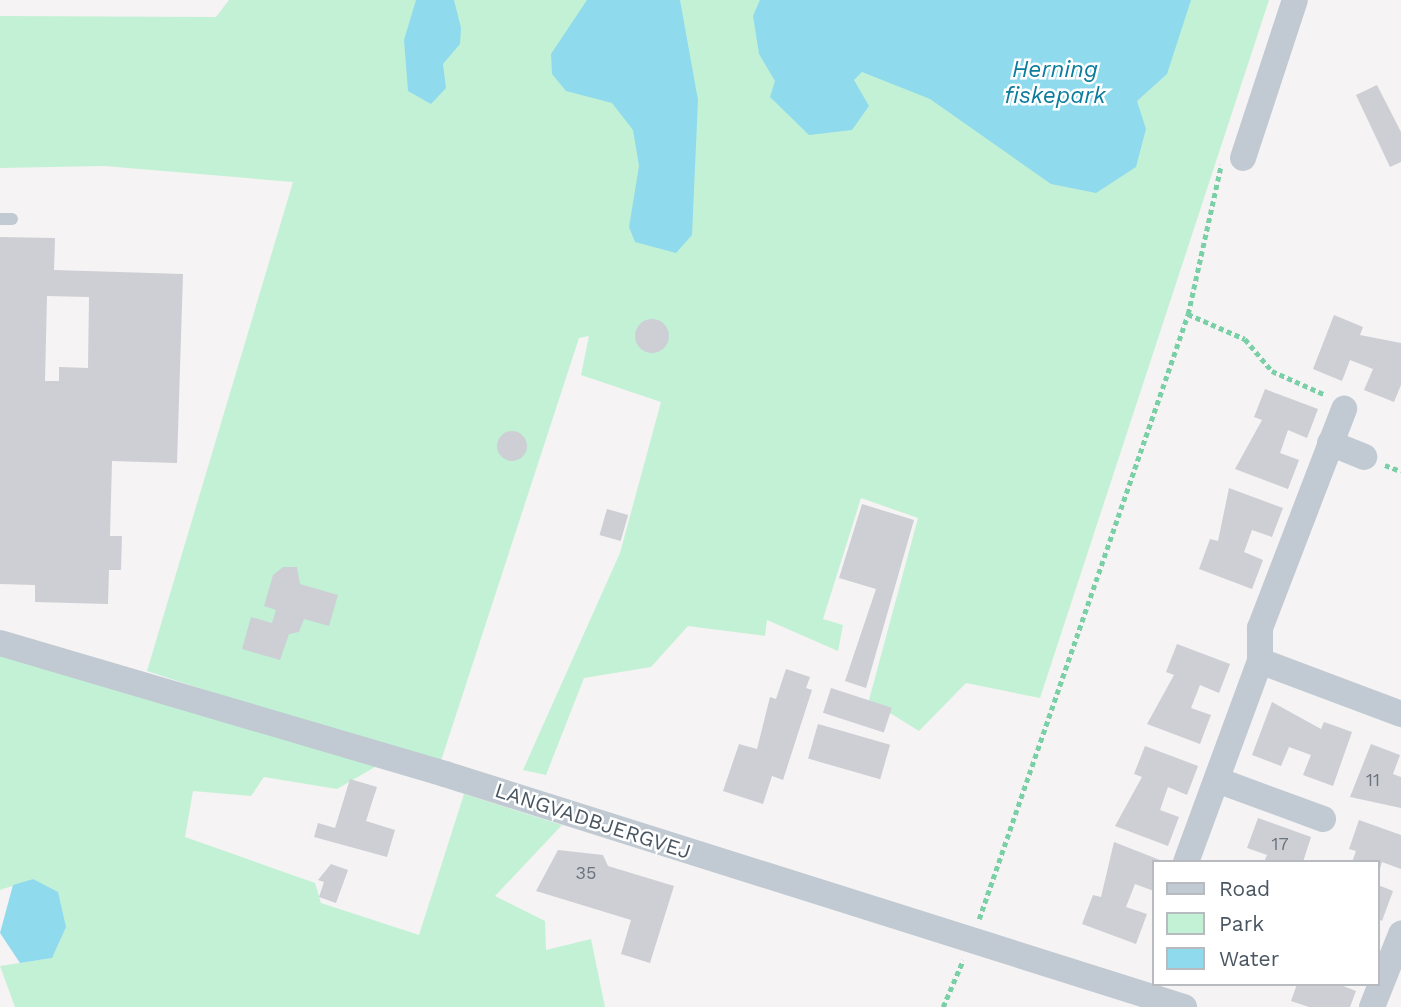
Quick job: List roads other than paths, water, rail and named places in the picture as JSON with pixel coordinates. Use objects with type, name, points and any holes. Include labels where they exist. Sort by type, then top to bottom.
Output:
[{"type":"street","points":[[1233,160],[1295,0]]},
{"type":"street","points":[[1187,860],[1260,662],[1260,628],[1343,409]]},
{"type":"street","points":[[1330,443],[1364,457]]},
{"type":"street","name":"LANGVADBJERGVEJ","points":[[0,643],[445,774],[971,942],[1185,1007]]},
{"type":"street","points":[[1260,662],[1401,714]]},
{"type":"street","points":[[1217,780],[1323,819]]},
{"type":"street","points":[[1372,1007],[1401,934]]},
{"type":"water","points":[[416,0],[454,0],[461,28],[460,44],[443,64],[446,88],[431,104],[408,91],[404,40]]},
{"type":"water","points":[[587,0],[680,0],[698,100],[692,235],[676,253],[635,242],[629,227],[639,166],[633,130],[612,103],[566,91],[552,74],[551,54]]},
{"type":"water","name":"Herning fiskepark","points":[[760,0],[1191,0],[1167,74],[1137,101],[1146,129],[1136,167],[1096,193],[1051,184],[930,99],[862,72],[854,80],[869,106],[852,130],[809,135],[770,97],[775,81],[759,54],[753,16]]},
{"type":"water","points":[[33,879],[58,892],[66,927],[52,958],[20,963],[0,933],[13,885]]}]
